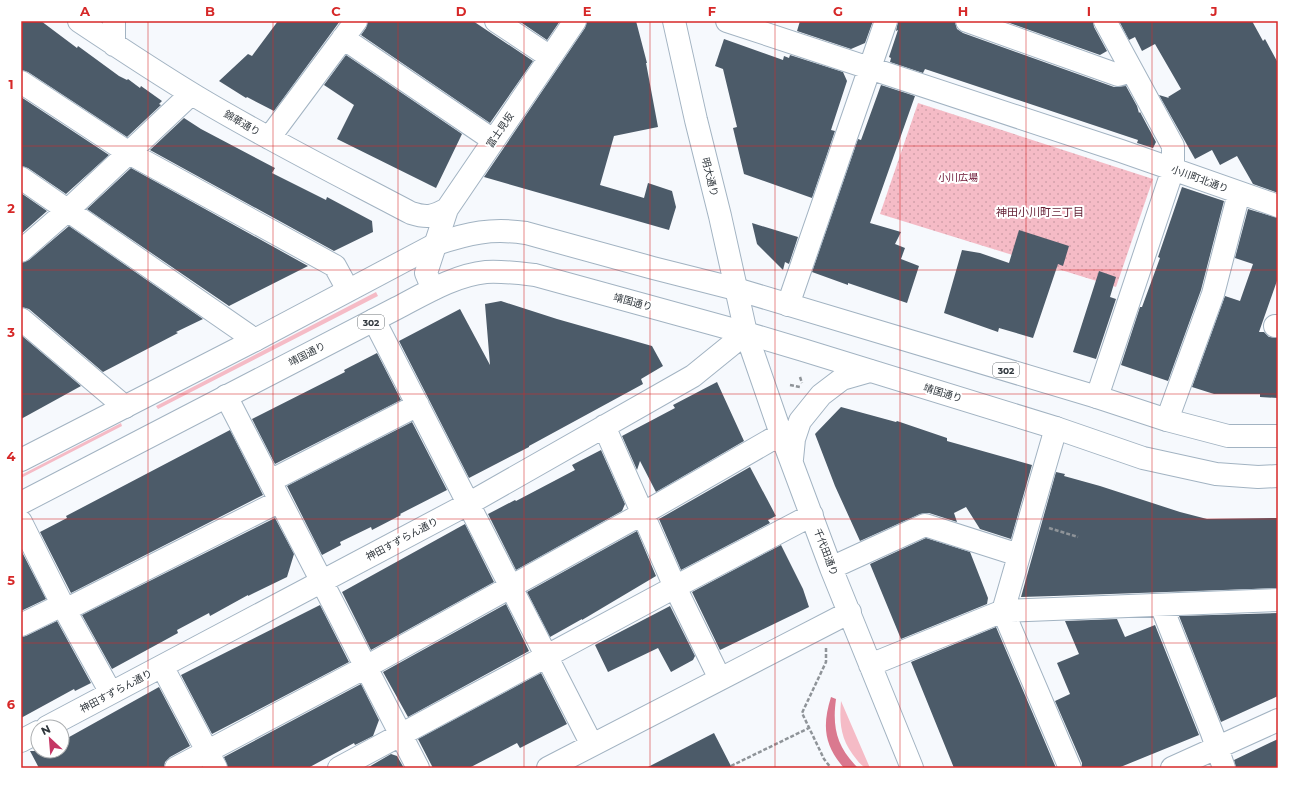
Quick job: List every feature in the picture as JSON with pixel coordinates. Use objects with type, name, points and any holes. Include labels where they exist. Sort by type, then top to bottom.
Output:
[{"type":"street","name":"錦華通り","points":[[79,21],[191,94],[269,138],[411,213],[426,217],[447,209]]},
{"type":"street","points":[[114,21],[114,45]]},
{"type":"street","points":[[269,138],[356,21]]},
{"type":"street","points":[[496,21],[550,57]]},
{"type":"street","name":"富士見坂","points":[[433,288],[426,273],[447,209],[575,21]]},
{"type":"street","name":"明大通り","points":[[674,21],[746,333]]},
{"type":"street","name":"小川町北通り","points":[[727,21],[1121,151],[1278,206]]},
{"type":"street","points":[[788,305],[886,21]]},
{"type":"street","points":[[967,21],[1118,75],[1132,71]]},
{"type":"street","points":[[1097,397],[1173,169],[1173,146],[1104,21]]},
{"type":"street","points":[[343,38],[493,140]]},
{"type":"street","points":[[21,82],[129,152],[335,266],[348,290]]},
{"type":"street","points":[[21,251],[68,210],[191,94]]},
{"type":"street","points":[[21,178],[255,340]]},
{"type":"street","points":[[1167,420],[1212,294],[1239,193]]},
{"type":"street","name":"錦華通り","points":[[411,213],[436,244]]},
{"type":"street","name":"302","points":[[21,460],[255,340],[436,244],[482,231],[505,230],[526,233],[736,289],[1097,397],[1167,420],[1228,436],[1278,436]]},
{"type":"street","name":"靖国通り","points":[[21,503],[433,288],[459,278],[484,272],[508,271],[535,275],[746,333],[1056,428],[1143,458],[1216,474],[1258,477],[1278,476]]},
{"type":"street","points":[[21,319],[125,407]]},
{"type":"street","points":[[374,320],[592,745]]},
{"type":"street","name":"神田すずらん通り","points":[[62,719],[468,504],[693,376],[746,333]]},
{"type":"street","name":"千代田通り","points":[[746,333],[831,568],[912,768]]},
{"type":"street","points":[[792,462],[794,439],[800,421],[821,394],[842,379],[870,371]]},
{"type":"street","points":[[226,396],[418,768]]},
{"type":"street","points":[[270,481],[418,406]]},
{"type":"street","points":[[604,426],[675,587],[720,679]]},
{"type":"street","points":[[1056,428],[1003,611],[1070,768]]},
{"type":"street","points":[[176,768],[212,760],[366,667],[642,514],[782,434]]},
{"type":"street","points":[[65,610],[280,501]]},
{"type":"street","points":[[339,768],[812,515]]},
{"type":"street","points":[[21,522],[65,610],[111,693]]},
{"type":"street","points":[[831,568],[925,525],[1019,555]]},
{"type":"street","points":[[870,665],[1003,611],[1161,606],[1278,600]]},
{"type":"street","points":[[1161,606],[1224,768]]},
{"type":"street","points":[[21,625],[58,607],[65,610]]},
{"type":"street","points":[[548,768],[850,612]]},
{"type":"street","points":[[162,666],[212,760]]},
{"type":"street","points":[[1172,768],[1278,720]]},
{"type":"street","points":[[21,741],[30,736]]},
{"type":"path","points":[[790,385],[803,387]]},
{"type":"path","points":[[1029,522],[1078,537]]},
{"type":"path","points":[[826,648],[826,662],[802,713],[824,759],[831,768]]},
{"type":"path","points":[[731,766],[809,728]]},
{"type":"green space","name":"小川広場","points":[[918,103],[1153,179],[1116,287],[880,214]]},
{"type":"green space","points":[[376,292],[378,296],[158,409],[156,406]]},
{"type":"green space","points":[[121,423],[122,426],[21,478],[21,475]]},
{"type":"green space","points":[[841,701],[870,768],[861,765],[847,746],[842,732],[840,718]]},
{"type":"shaded area","points":[[831,697],[836,699],[835,719],[841,745],[858,768],[844,768],[832,751],[826,726],[826,717]]},
{"type":"building","points":[[21,21],[41,21],[77,48],[78,46],[119,76],[127,80],[128,79],[140,88],[141,86],[162,101],[159,104],[161,105],[127,137],[28,72],[21,70]]},
{"type":"building","points":[[278,21],[340,21],[274,111],[247,97],[246,98],[219,81],[248,54],[252,56]]},
{"type":"building","points":[[368,21],[473,21],[533,61],[490,123],[361,35],[366,28]]},
{"type":"building","points":[[519,21],[560,21],[547,40]]},
{"type":"building","points":[[587,21],[636,21],[647,63],[658,127],[614,136],[600,185],[644,198],[648,183],[672,191],[676,207],[669,230],[484,177],[585,28]]},
{"type":"building","points":[[800,21],[873,21],[865,43],[851,49],[797,31]]},
{"type":"building","points":[[898,21],[953,21],[955,22],[957,29],[963,33],[1114,87],[1126,86],[1137,106],[1139,113],[1140,112],[1156,142],[1153,148],[1137,143],[1138,140],[925,69],[923,73],[890,62],[891,58],[889,57],[898,30],[896,31]]},
{"type":"building","points":[[1004,21],[1093,21],[1094,27],[1107,51],[1100,55]]},
{"type":"building","points":[[1119,21],[1252,21],[1263,41],[1265,39],[1278,63],[1278,193],[1253,184],[1237,156],[1220,165],[1212,150],[1195,159],[1159,95],[1169,98],[1168,97],[1181,89],[1155,44],[1142,51],[1135,37],[1129,40]]},
{"type":"building","points":[[724,39],[783,60],[784,56],[789,58],[790,55],[843,72],[847,81],[831,130],[835,131],[812,198],[744,174],[733,128],[737,127],[723,69],[715,66]]},
{"type":"building","points":[[346,55],[462,134],[436,188],[337,139],[354,105],[324,85]]},
{"type":"building","points":[[881,85],[915,96],[870,223],[901,232],[895,244],[905,248],[901,259],[919,266],[907,303],[812,272],[858,139],[861,140]]},
{"type":"building","points":[[21,97],[109,155],[66,194],[28,168],[21,166]]},
{"type":"building","points":[[184,118],[201,129],[275,168],[272,173],[326,200],[327,197],[372,221],[373,232],[334,251],[150,150]]},
{"type":"building","points":[[131,168],[308,266],[229,306],[87,209]]},
{"type":"building","points":[[1182,187],[1224,201],[1201,290],[1168,381],[1121,365],[1140,307],[1142,307],[1160,258],[1158,257]]},
{"type":"building","points":[[21,193],[47,211],[21,234]]},
{"type":"building","points":[[1248,209],[1278,218],[1278,278],[1259,332],[1264,332],[1269,337],[1278,338],[1278,398],[1260,397],[1260,394],[1214,394],[1192,387],[1225,296],[1240,301],[1253,264],[1235,258]]},
{"type":"building","points":[[752,223],[798,237],[789,264],[785,262],[783,270],[757,244]]},
{"type":"building","points":[[69,226],[203,319],[103,372],[29,309],[21,307],[21,263],[29,260]]},
{"type":"building","points":[[1019,230],[1069,246],[1063,266],[1058,264],[1033,338],[999,328],[998,332],[944,313],[962,250],[980,253],[1009,263]]},
{"type":"building","points":[[1099,271],[1116,277],[1110,297],[1116,299],[1096,359],[1073,352]]},
{"type":"building","points":[[501,301],[557,319],[652,346],[663,366],[641,379],[643,384],[529,447],[469,478],[399,341],[460,309],[490,365],[485,304]]},
{"type":"building","points":[[21,335],[81,386],[21,419]]},
{"type":"building","points":[[377,353],[401,400],[275,464],[252,419],[345,372],[344,370]]},
{"type":"building","points":[[717,382],[744,441],[656,492],[640,461],[637,470],[622,436],[675,408],[673,405]]},
{"type":"building","points":[[841,407],[896,422],[897,421],[947,438],[947,441],[1032,465],[1011,539],[980,529],[966,507],[954,513],[957,522],[929,513],[920,514],[860,541],[835,486],[815,434]]},
{"type":"building","points":[[412,422],[447,490],[372,530],[371,527],[340,542],[341,545],[322,555],[287,486]]},
{"type":"building","points":[[230,430],[263,495],[71,593],[40,532],[67,518],[66,516]]},
{"type":"building","points":[[601,450],[625,504],[622,511],[516,570],[488,514],[575,470],[572,465]]},
{"type":"building","points":[[750,467],[776,516],[768,520],[770,523],[681,570],[659,519]]},
{"type":"building","points":[[1056,472],[1065,474],[1064,476],[1207,519],[1278,518],[1278,588],[1021,597]]},
{"type":"building","points":[[275,518],[294,554],[287,577],[248,595],[210,616],[209,613],[177,630],[178,633],[112,669],[82,615]]},
{"type":"building","points":[[465,524],[494,582],[371,650],[342,592]]},
{"type":"building","points":[[637,531],[656,576],[582,620],[550,637],[527,592]]},
{"type":"building","points":[[926,538],[970,552],[988,598],[987,604],[901,639],[870,564]]},
{"type":"building","points":[[781,545],[803,589],[809,607],[720,650],[692,592]]},
{"type":"building","points":[[21,550],[46,599],[21,611]]},
{"type":"building","points":[[506,604],[529,651],[408,717],[383,672]]},
{"type":"building","points":[[320,605],[349,662],[212,734],[181,675]]},
{"type":"building","points":[[670,606],[695,656],[693,660],[671,672],[658,648],[608,672],[595,645]]},
{"type":"building","points":[[1278,613],[1278,696],[1221,722],[1179,616]]},
{"type":"building","points":[[1117,619],[1125,637],[1155,625],[1199,735],[1118,768],[1082,768],[1082,763],[1055,701],[1070,694],[1057,663],[1079,654],[1065,621]]},
{"type":"building","points":[[57,621],[91,683],[75,691],[74,689],[21,718],[21,637]]},
{"type":"building","points":[[996,627],[1056,768],[954,768],[911,662]]},
{"type":"building","points":[[541,673],[567,724],[520,748],[517,743],[469,768],[433,768],[418,739]]},
{"type":"building","points":[[361,684],[379,720],[373,736],[355,745],[354,743],[308,768],[228,768],[224,757]]},
{"type":"building","points":[[159,687],[190,746],[170,757],[165,762],[164,768],[39,768],[34,759],[70,759],[70,737]]},
{"type":"building","points":[[714,733],[732,768],[646,768]]},
{"type":"building","points":[[1278,739],[1278,768],[1236,768],[1234,760]]},
{"type":"building","points":[[391,754],[397,756],[404,768],[367,768]]},
{"type":"district","name":"神田小川町三丁目","points":[[1040,212]]}]
